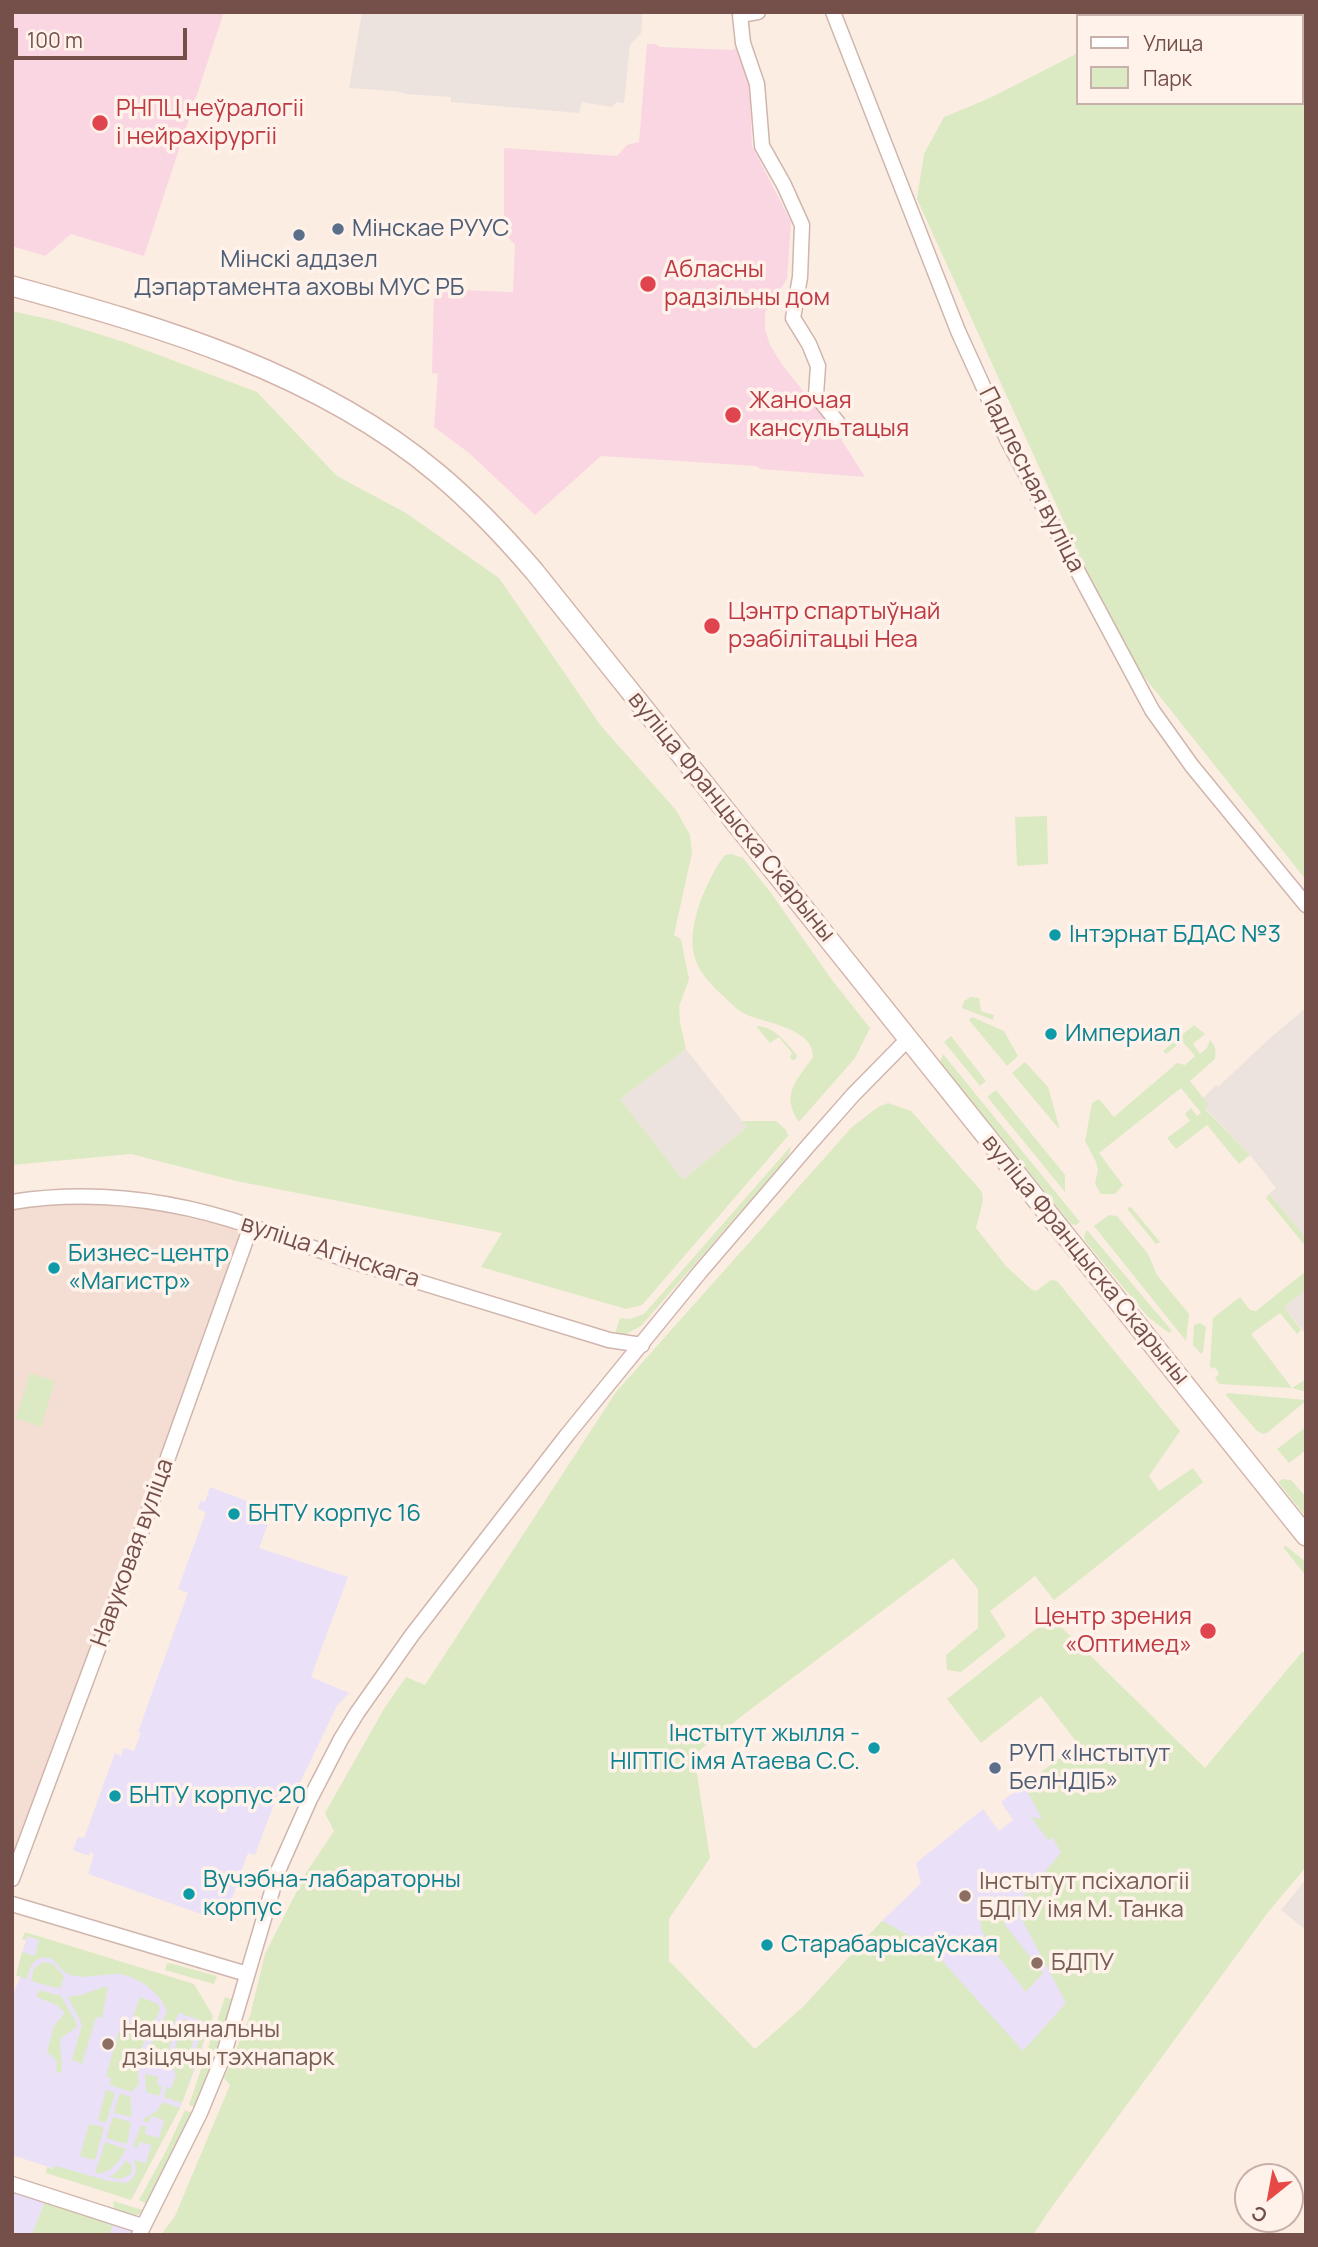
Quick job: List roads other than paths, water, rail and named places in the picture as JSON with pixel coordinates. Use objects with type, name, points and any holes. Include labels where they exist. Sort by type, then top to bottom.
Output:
[{"type":"main road","name":"вуліца Францыска Скарыны","points":[[12,286],[159,329],[228,353],[269,371],[347,412],[402,446],[436,472],[493,526],[529,565],[1306,1536]]},
{"type":"street","points":[[758,12],[740,15],[743,43],[757,83],[762,146],[802,225],[800,277],[793,318],[809,344],[818,366],[816,395],[838,424]]},
{"type":"street","name":"Падлесная вуліца","points":[[833,12],[958,331],[1007,441],[1152,710],[1192,765],[1306,905]]},
{"type":"street","points":[[12,2184],[141,2230],[212,2085],[223,2057],[278,1871],[295,1830],[341,1739],[412,1635],[567,1435],[700,1272],[835,1116],[909,1038]]},
{"type":"street","name":"вуліца Агінскага","points":[[12,1202],[75,1196],[135,1199],[184,1207],[609,1340],[642,1345]]},
{"type":"street","name":"Навуковая вуліца","points":[[12,1879],[133,1555],[251,1226]]},
{"type":"street","points":[[12,1904],[247,1975]]},
{"type":"place","name":"РНПЦ неўралогіі і нейрахірургіі","points":[[100,123]]},
{"type":"place","name":"Мінскае РУУС","points":[[338,229]]},
{"type":"place","name":"Мінскі аддзел Дэпартамента аховы МУС РБ","points":[[299,235]]},
{"type":"place","name":"Абласны радзільны дом","points":[[648,284]]},
{"type":"place","name":"Жаночая кансультацыя","points":[[733,415]]},
{"type":"place","name":"Цэнтр спартыўнай рэабілітацыі Неа","points":[[712,626]]},
{"type":"place","name":"Інтэрнат БДАС №3","points":[[1055,935]]},
{"type":"place","name":"Империал","points":[[1051,1034]]},
{"type":"place","name":"Бизнес-центр «Магистр»","points":[[54,1268]]},
{"type":"place","name":"БНТУ корпус 16","points":[[234,1514]]},
{"type":"place","name":"Центр зрения «Оптимед»","points":[[1208,1631]]},
{"type":"place","name":"Інстытут жылля - НІПТІС імя Атаева С.С.","points":[[874,1748]]},
{"type":"place","name":"РУП «Інстытут БелНДІБ»","points":[[995,1768]]},
{"type":"place","name":"БНТУ корпус 20","points":[[115,1796]]},
{"type":"place","name":"Вучэбна-лабараторны корпус","points":[[189,1894]]},
{"type":"place","name":"Інстытут псіхалогіі БДПУ імя М. Танка","points":[[965,1896]]},
{"type":"place","name":"Старабарысаўская","points":[[767,1945]]},
{"type":"place","name":"БДПУ","points":[[1037,1963]]},
{"type":"place","name":"Нацыянальны дзіцячы тэхнапарк","points":[[108,2044]]}]
